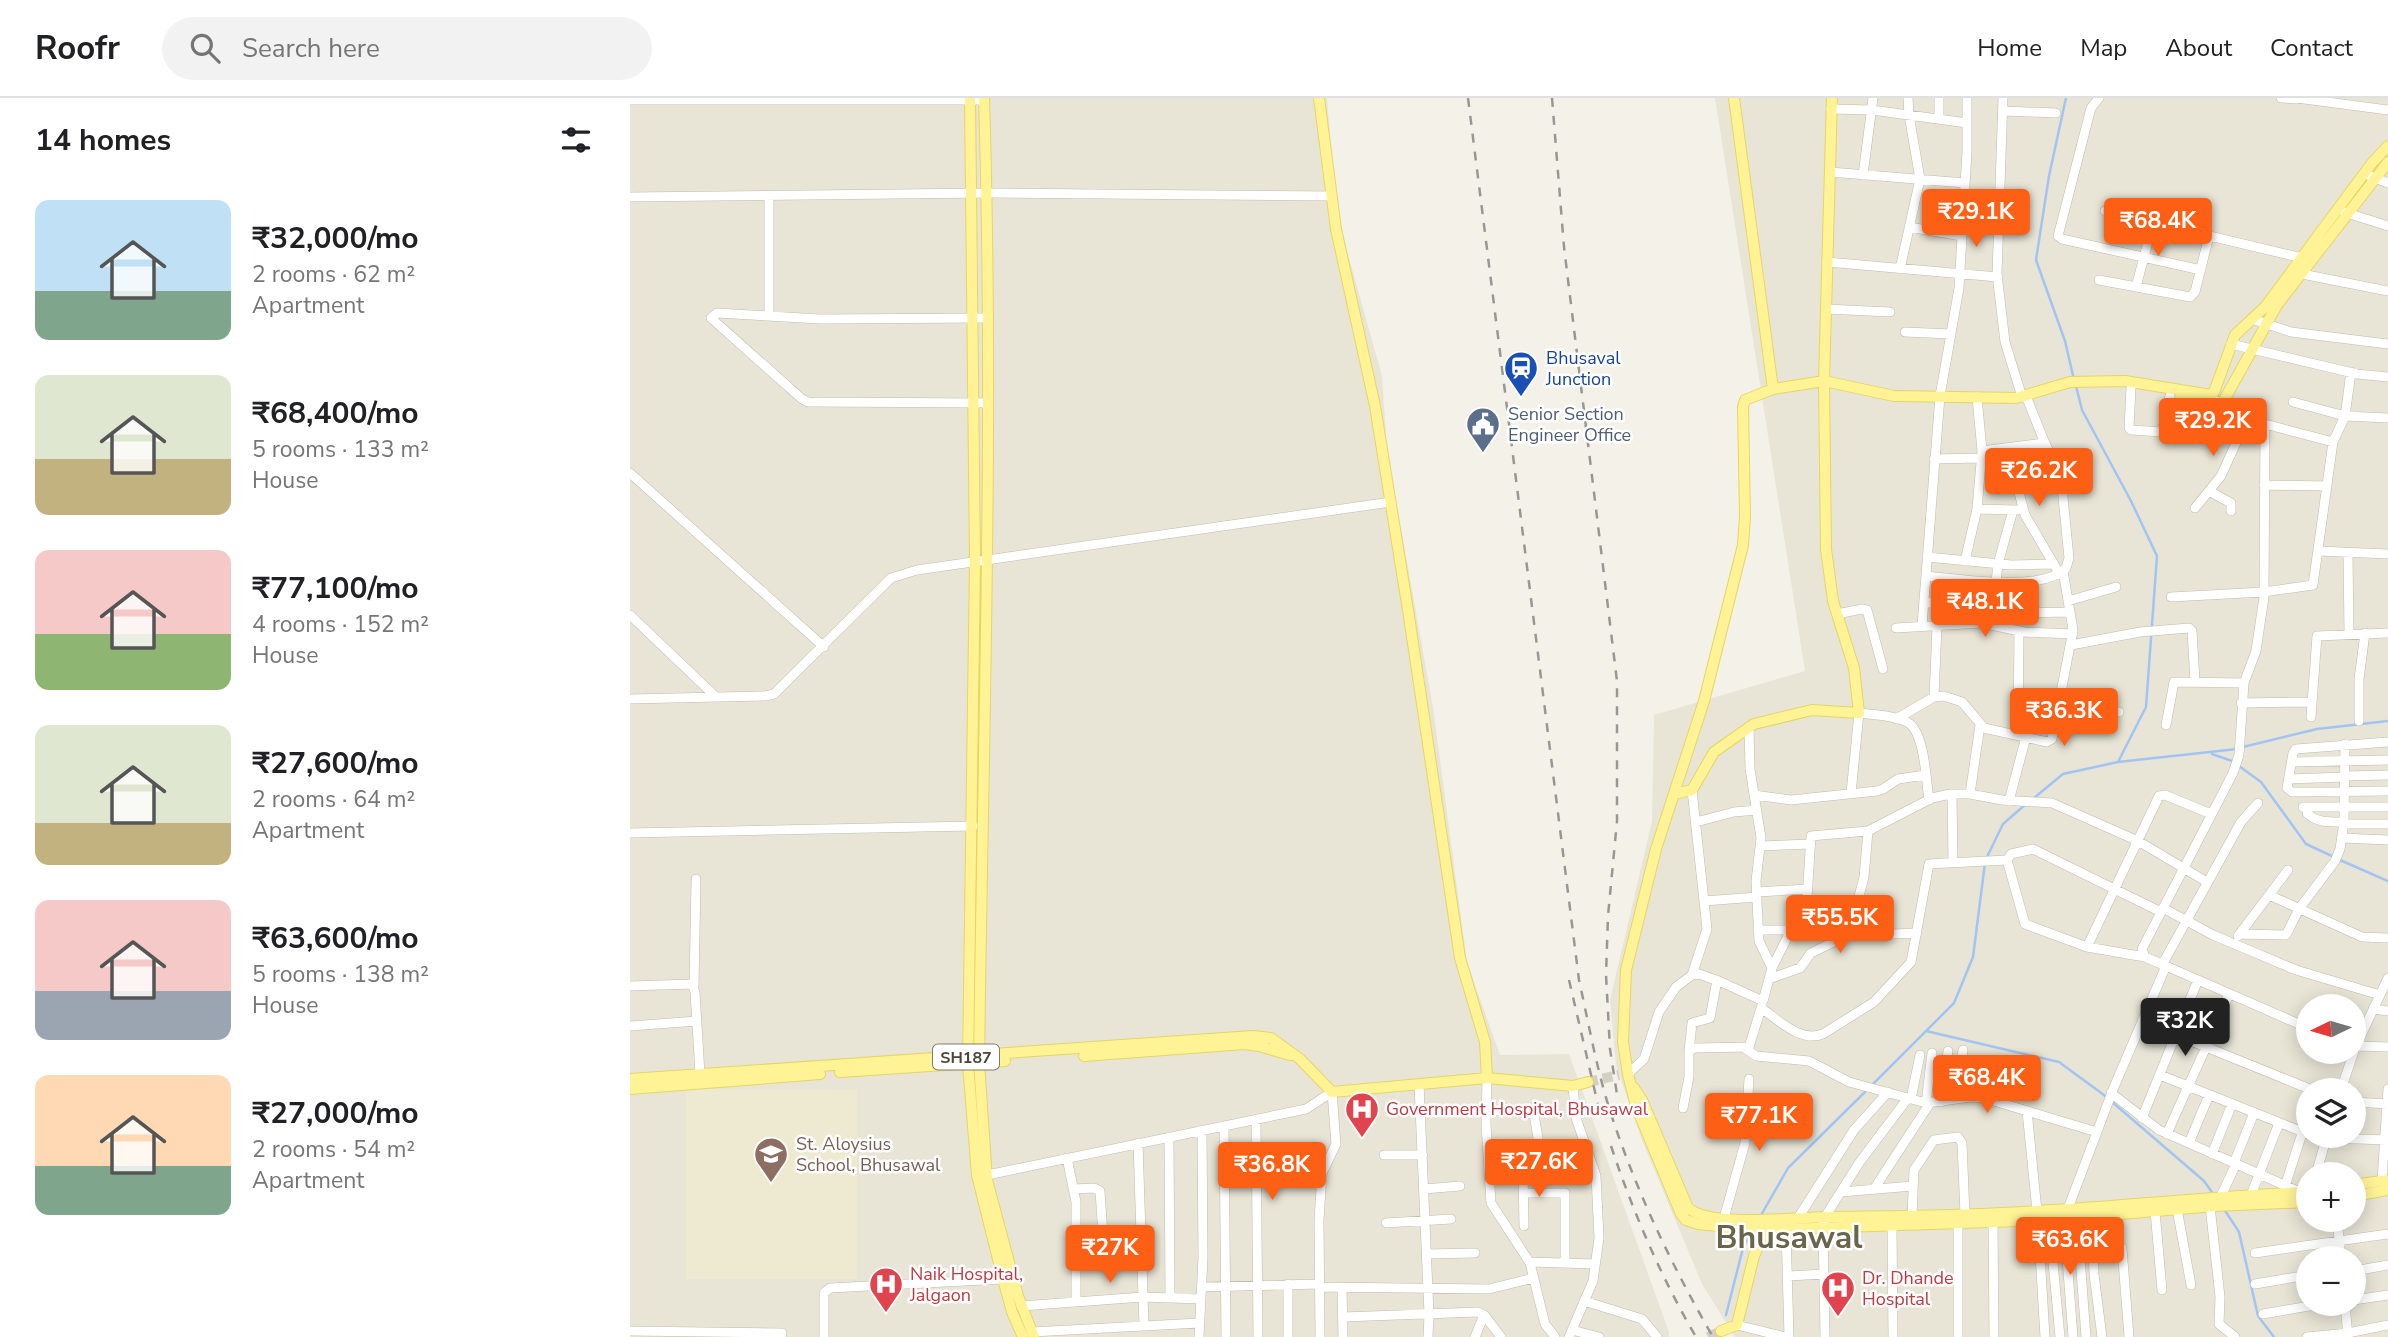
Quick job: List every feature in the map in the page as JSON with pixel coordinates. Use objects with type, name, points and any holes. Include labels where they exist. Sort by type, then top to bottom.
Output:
[{"type":"main road","points":[[1319,98],[1336,229],[1375,406],[1391,502],[1460,958],[1485,1042],[1487,1077]]},
{"type":"main road","points":[[1734,98],[1773,389]]},
{"type":"main road","points":[[970,99],[974,402],[981,561],[974,1060],[977,1175],[1012,1312],[1030,1335]]},
{"type":"main road","points":[[976,943],[973,826],[987,402],[988,193],[984,99]]},
{"type":"main road","points":[[1674,794],[1692,790],[1714,752],[1754,724],[1812,710],[1859,713],[1854,668],[1837,614],[1826,549],[1824,381],[1831,103]]},
{"type":"main road","points":[[2112,383],[2131,388],[2210,395],[2214,392],[2235,335],[2297,272],[2370,176],[2388,146]]},
{"type":"main road","points":[[2370,176],[2388,162]]},
{"type":"main road","points":[[2296,1202],[2216,1201],[1993,1223],[1912,1216],[1824,1222],[1786,1229],[1731,1222],[1693,1223],[1681,1214],[1625,1078],[1623,1042],[1626,970],[1656,849],[1704,701],[1742,545],[1745,516],[1745,400],[1773,389],[1824,381],[1894,396],[1977,397],[2024,396],[2075,382],[2125,381],[2170,396],[2220,404],[2297,272],[2302,258],[2343,212]]},
{"type":"main road","name":"SH187","points":[[630,1079],[1038,1056],[1231,1041],[1296,1056],[1305,1062],[1332,1092]]},
{"type":"main road","points":[[974,1060],[987,1175],[1030,1335]]},
{"type":"main road","name":"SH187","points":[[630,1089],[974,1060]]},
{"type":"main road","points":[[1332,1092],[1487,1077],[1573,1086],[1588,1082]]},
{"type":"main road","points":[[2366,1185],[2386,1184]]},
{"type":"main road","points":[[2366,1192],[2386,1184]]},
{"type":"main road","points":[[2066,1214],[2077,1218],[2177,1209],[2251,1195],[2296,1192]]},
{"type":"main road","points":[[1760,1227],[1798,1218],[1892,1225],[1961,1219],[2041,1217]]},
{"type":"main road","points":[[1721,1331],[1737,1325],[1760,1227]]},
{"type":"street","points":[[630,100],[674,102],[815,98],[984,99]]},
{"type":"street","points":[[1863,175],[1873,98]]},
{"type":"street","points":[[1900,269],[1920,179],[1908,98]]},
{"type":"street","points":[[1939,98],[1939,119]]},
{"type":"street","points":[[1922,626],[1940,396],[1960,275],[1966,98]]},
{"type":"street","points":[[1926,576],[1995,583],[2022,582],[2061,572],[2069,558],[2062,480],[2024,396],[2005,342],[1998,277],[2003,98]]},
{"type":"street","points":[[2099,98],[2091,108],[2058,236],[2201,270]]},
{"type":"street","points":[[2281,98],[2388,110]]},
{"type":"street","points":[[1831,103],[1967,123]]},
{"type":"street","points":[[2003,111],[2056,113]]},
{"type":"street","points":[[1830,172],[1965,183]]},
{"type":"street","points":[[2370,176],[2388,183]]},
{"type":"street","points":[[630,197],[988,193],[1332,196]]},
{"type":"street","points":[[769,196],[769,316]]},
{"type":"street","points":[[2105,211],[2302,258]]},
{"type":"street","points":[[2343,212],[2388,226]]},
{"type":"street","points":[[2136,287],[2153,223]]},
{"type":"street","points":[[1909,227],[1962,236]]},
{"type":"street","points":[[2099,281],[2190,297],[2195,292],[2209,236]]},
{"type":"street","points":[[1827,262],[1998,277]]},
{"type":"street","points":[[2297,272],[2388,291]]},
{"type":"street","points":[[1826,309],[1890,312]]},
{"type":"street","points":[[987,318],[820,319],[717,313],[711,318],[808,402],[987,402]]},
{"type":"street","points":[[2252,319],[2291,332],[2388,344]]},
{"type":"street","points":[[1905,332],[1951,334]]},
{"type":"street","points":[[2231,344],[2351,372],[2388,377]]},
{"type":"street","points":[[2171,597],[2264,592],[2313,585],[2333,442],[2345,416],[2351,372]]},
{"type":"street","points":[[2131,388],[2131,430],[2162,432],[2170,396]]},
{"type":"street","points":[[2210,395],[2220,404],[2265,424],[2333,442]]},
{"type":"street","points":[[1965,561],[1977,509],[1981,455],[1977,397]]},
{"type":"street","points":[[2293,402],[2345,416],[2388,418]]},
{"type":"street","points":[[2195,508],[2224,470],[2246,416]]},
{"type":"street","points":[[2145,957],[2142,949],[2233,773],[2239,755],[2244,683],[2256,651],[2264,592],[2265,424]]},
{"type":"street","points":[[1934,458],[1981,455],[2045,443]]},
{"type":"street","points":[[1896,719],[1934,697],[1944,696],[1962,702],[1980,725],[1987,729],[2047,742],[2052,740],[2073,634],[2070,612],[2061,572],[2024,510],[2007,448]]},
{"type":"street","points":[[630,472],[824,647]]},
{"type":"street","points":[[2264,485],[2327,486]]},
{"type":"street","points":[[2210,491],[2231,503],[2231,511]]},
{"type":"street","points":[[630,699],[774,694],[891,578],[917,570],[1391,502]]},
{"type":"street","points":[[1977,509],[2024,510]]},
{"type":"street","points":[[1992,625],[1998,564],[2013,510]]},
{"type":"street","points":[[2318,551],[2388,554]]},
{"type":"street","points":[[2348,553],[2349,634]]},
{"type":"street","points":[[1927,557],[1998,564],[2054,564]]},
{"type":"street","points":[[2068,601],[2116,587]]},
{"type":"street","points":[[1924,602],[2023,613],[2070,612]]},
{"type":"street","points":[[1837,614],[1867,610],[1883,669]]},
{"type":"street","points":[[630,615],[715,696]]},
{"type":"street","points":[[1896,628],[1992,625],[2019,631],[2073,634]]},
{"type":"street","points":[[1934,697],[1937,626]]},
{"type":"street","points":[[2071,645],[2140,632],[2187,627],[2191,629],[2195,681]]},
{"type":"street","points":[[2009,801],[2022,736],[2019,631]]},
{"type":"street","points":[[2359,721],[2359,679],[2365,633]]},
{"type":"street","points":[[2311,717],[2316,638],[2321,634],[2388,633]]},
{"type":"street","points":[[2166,725],[2173,684],[2176,681],[2244,683]]},
{"type":"street","points":[[2061,700],[2086,709],[2119,712]]},
{"type":"street","points":[[2241,703],[2312,702]]},
{"type":"street","points":[[1851,793],[1859,713],[1907,722],[1917,731],[1929,800]]},
{"type":"street","points":[[1970,794],[1980,725]]},
{"type":"street","points":[[1749,727],[1750,769],[1761,835],[1757,894],[1758,930],[1761,948],[1772,968]]},
{"type":"street","points":[[2388,742],[2299,748],[2294,751],[2287,788],[2291,792],[2388,791]]},
{"type":"street","points":[[2240,934],[2284,936],[2299,909],[2334,861],[2339,851],[2344,823],[2345,744]]},
{"type":"street","points":[[2292,762],[2388,760]]},
{"type":"street","points":[[1754,795],[1791,800],[1880,790],[1895,780],[1925,775]]},
{"type":"street","points":[[2289,779],[2388,775]]},
{"type":"street","points":[[1692,790],[1706,932],[1692,975]]},
{"type":"street","points":[[1952,794],[1953,862]]},
{"type":"street","points":[[1746,1049],[1751,1044],[1772,968],[1807,898],[1811,836],[1868,831],[1929,800],[1952,794],[2052,803],[2137,841],[2207,883]]},
{"type":"street","points":[[2087,947],[2160,795],[2211,814]]},
{"type":"street","points":[[2073,1337],[2066,1214],[2111,1093],[2164,965],[2241,822],[2258,803]]},
{"type":"street","points":[[2388,807],[2306,807],[2310,817],[2326,822],[2388,824]]},
{"type":"street","points":[[1696,822],[1734,812],[1757,810]]},
{"type":"street","points":[[630,833],[973,826]]},
{"type":"street","points":[[1849,935],[1864,877],[1868,831]]},
{"type":"street","points":[[2342,838],[2388,839]]},
{"type":"street","points":[[1760,846],[1810,844]]},
{"type":"street","points":[[1625,1078],[1644,1059],[1659,1012],[1676,987],[1692,975],[1699,974],[1717,980],[1762,1005],[1801,1035],[1813,1038],[1823,1034],[1870,1006],[1908,966],[1913,958],[1928,866],[1932,863],[2002,861],[2011,854],[2033,849],[2115,890],[2296,970],[2383,993]]},
{"type":"street","points":[[2002,861],[2025,924],[2087,947],[2145,957],[2296,1023]]},
{"type":"street","points":[[2233,943],[2288,870]]},
{"type":"street","points":[[696,879],[694,987],[701,1074]]},
{"type":"street","points":[[1704,901],[1807,889]]},
{"type":"street","points":[[2269,895],[2362,937],[2388,937]]},
{"type":"street","points":[[1758,930],[1791,930]]},
{"type":"street","points":[[1769,979],[1800,968],[1811,953],[1849,935],[1917,933]]},
{"type":"street","points":[[2366,1025],[2388,978]]},
{"type":"street","points":[[1683,1108],[1689,1077],[1692,1023],[1710,1018],[1717,980]]},
{"type":"street","points":[[2142,1118],[2198,980]]},
{"type":"street","points":[[630,986],[688,982],[694,987]]},
{"type":"street","points":[[2167,1134],[2229,994]]},
{"type":"street","points":[[2374,1009],[2388,1011]]},
{"type":"street","points":[[630,1026],[697,1021]]},
{"type":"street","points":[[2142,1021],[2296,1084]]},
{"type":"street","points":[[2366,1047],[2388,1047]]},
{"type":"street","points":[[1689,1051],[1695,1048],[1746,1049],[1756,1056],[1809,1061],[1849,1082],[1928,1103],[1971,1097],[1984,1098],[2097,1132]]},
{"type":"street","points":[[1956,1099],[1963,1050]]},
{"type":"street","points":[[1941,1102],[1948,1051]]},
{"type":"street","points":[[1874,1189],[1928,1103],[1932,1053]]},
{"type":"street","points":[[1825,1337],[1824,1222],[1861,1160],[1909,1098],[1920,1055]]},
{"type":"street","points":[[2160,1075],[2296,1130]]},
{"type":"street","points":[[1487,1077],[1491,1203],[1530,1262],[1545,1324],[1555,1337]]},
{"type":"street","points":[[1731,1222],[1745,1143],[1749,1079]]},
{"type":"street","points":[[1419,1084],[1429,1337]]},
{"type":"street","points":[[1573,1086],[1576,1118],[1597,1181],[1599,1238],[1593,1281],[1571,1333],[1599,1337]]},
{"type":"street","points":[[2386,1184],[2388,1090]]},
{"type":"street","points":[[987,1175],[1306,1109],[1332,1092],[1336,1144],[1322,1173],[1319,1220],[1320,1337]]},
{"type":"street","points":[[1798,1218],[1854,1130],[1886,1092]]},
{"type":"street","points":[[2111,1093],[2167,1134],[2296,1189]]},
{"type":"street","points":[[2189,1143],[2209,1095]]},
{"type":"street","points":[[2366,1103],[2387,1104]]},
{"type":"street","points":[[2212,1154],[2232,1104]]},
{"type":"street","points":[[1486,1109],[1535,1114],[1540,1150]]},
{"type":"street","points":[[2027,1111],[2060,1337]]},
{"type":"street","points":[[2235,1337],[2219,1324],[2216,1201],[2235,1164],[2255,1113]]},
{"type":"street","points":[[1256,1119],[1258,1337]]},
{"type":"street","points":[[2251,1195],[2279,1123]]},
{"type":"street","points":[[1224,1126],[1226,1337]]},
{"type":"street","points":[[1199,1337],[1203,1258],[1202,1130]]},
{"type":"street","points":[[1169,1137],[1170,1298]]},
{"type":"street","points":[[1912,1216],[1915,1166],[1931,1142],[1936,1139],[1960,1138],[1958,1337]]},
{"type":"street","points":[[2366,1139],[2386,1140]]},
{"type":"street","points":[[1138,1143],[1142,1337]]},
{"type":"street","points":[[2285,1185],[2301,1148]]},
{"type":"street","points":[[1384,1155],[1423,1155]]},
{"type":"street","points":[[1067,1158],[1074,1189],[1076,1302]]},
{"type":"street","points":[[1523,1172],[1524,1226]]},
{"type":"street","points":[[1424,1189],[1460,1186]]},
{"type":"street","points":[[1841,1192],[1913,1186]]},
{"type":"street","points":[[1074,1189],[1094,1188],[1100,1191],[1103,1235],[1100,1240],[1076,1242]]},
{"type":"street","points":[[1524,1193],[1565,1193],[1565,1262]]},
{"type":"street","points":[[2177,1209],[2191,1285]]},
{"type":"street","points":[[2155,1211],[2162,1290]]},
{"type":"street","points":[[2092,1216],[2094,1274],[2102,1337]]},
{"type":"street","points":[[2041,1217],[2045,1337]]},
{"type":"street","points":[[2077,1218],[2086,1337]]},
{"type":"street","points":[[1386,1223],[1451,1219]]},
{"type":"street","points":[[1993,1223],[1994,1337]]},
{"type":"street","points":[[1892,1225],[1892,1337]]},
{"type":"street","points":[[1737,1325],[1787,1337],[1786,1229]]},
{"type":"street","points":[[2338,1232],[2340,1246]]},
{"type":"street","points":[[2255,1253],[2388,1234]]},
{"type":"street","points":[[2122,1248],[2129,1337]]},
{"type":"street","points":[[1427,1254],[1475,1253]]},
{"type":"street","points":[[1530,1262],[1595,1264]]},
{"type":"street","points":[[2366,1269],[2388,1265]]},
{"type":"street","points":[[1788,1276],[1824,1275]]},
{"type":"street","points":[[2255,1284],[2296,1277]]},
{"type":"street","points":[[1201,1287],[1288,1284],[1493,1289],[1534,1278]]},
{"type":"street","points":[[824,1337],[824,1293],[830,1289],[1003,1279]]},
{"type":"street","points":[[1288,1284],[1288,1337]]},
{"type":"street","points":[[1342,1287],[1343,1337]]},
{"type":"street","points":[[2366,1299],[2388,1296]]},
{"type":"street","points":[[1021,1306],[1143,1297],[1200,1299]]},
{"type":"street","points":[[1584,1301],[1642,1319],[1657,1337]]},
{"type":"street","points":[[2263,1314],[2296,1308]]},
{"type":"street","points":[[1343,1317],[1478,1312],[1484,1315],[1501,1337]]},
{"type":"street","points":[[1475,1337],[1484,1315]]},
{"type":"street","points":[[2346,1316],[2348,1335]]},
{"type":"street","points":[[1030,1335],[1199,1323]]},
{"type":"street","points":[[2307,1337],[2348,1335],[2388,1325]]},
{"type":"street","points":[[630,1331],[782,1333],[781,1337]]},
{"type":"shaded area","points":[[630,98],[1327,98],[1337,215],[1382,376],[1387,450],[1433,707],[1467,962],[1500,1055],[1569,1054],[1669,1337],[630,1337]]},
{"type":"shaded area","points":[[1715,98],[2388,98],[2388,1337],[1735,1337],[1702,1284],[1641,1138],[1616,1065],[1610,1000],[1652,821],[1654,715],[1805,671]]},
{"type":"shaded area","name":"St. Aloysius School, Bhusawal","points":[[686,1089],[857,1090],[857,1279],[686,1279]]},
{"type":"waterway","points":[[2066,98],[2049,176],[2036,260],[2065,341],[2074,380]]},
{"type":"waterway","points":[[2076,386],[2082,410],[2157,556],[2146,707],[2118,762]]},
{"type":"waterway","points":[[2243,747],[2317,729],[2388,721]]},
{"type":"waterway","points":[[2034,798],[2063,774],[2118,762],[2237,749]]},
{"type":"waterway","points":[[2212,754],[2232,761],[2261,782],[2306,844],[2334,857]]},
{"type":"waterway","points":[[1987,857],[2003,824],[2026,804]]},
{"type":"waterway","points":[[2340,860],[2388,881]]},
{"type":"waterway","points":[[1873,1084],[1954,1003],[1973,957],[1985,863]]},
{"type":"waterway","points":[[1926,1031],[2059,1062],[2104,1095],[2204,1181],[2214,1195]]},
{"type":"waterway","points":[[1760,1217],[1788,1168],[1868,1089]]},
{"type":"waterway","points":[[2224,1209],[2239,1232],[2258,1316],[2274,1337]]},
{"type":"waterway","points":[[1726,1315],[1743,1248],[1752,1232]]},
{"type":"tunnel","points":[[1588,1082],[1619,1075]]},
{"type":"tunnel","points":[[1708,1337],[1721,1331]]},
{"type":"railway","points":[[1468,98],[1579,980],[1602,1081],[1621,1143],[1656,1228],[1713,1337]]},
{"type":"railway","points":[[1552,98],[1564,247],[1617,681],[1617,821],[1608,916],[1606,975],[1610,1049],[1618,1101]]},
{"type":"railway","points":[[1569,980],[1599,1109]]},
{"type":"railway","points":[[1611,1146],[1649,1244],[1696,1337]]},
{"type":"place","name":"Bhusaval Junction","points":[[1521,398]]},
{"type":"place","name":"Senior Section Engineer Office","points":[[1483,454]]},
{"type":"place","name":"Government Hospital, Bhusawal","points":[[1362,1139]]},
{"type":"place","name":"St. Aloysius School, Bhusawal","points":[[771,1184]]},
{"type":"place","name":"Naik Hospital, Jalgaon","points":[[886,1314]]},
{"type":"place","name":"Dr. Dhande Hospital","points":[[1838,1318]]},
{"type":"district","name":"Bhusawal","points":[[1789,1237]]}]
